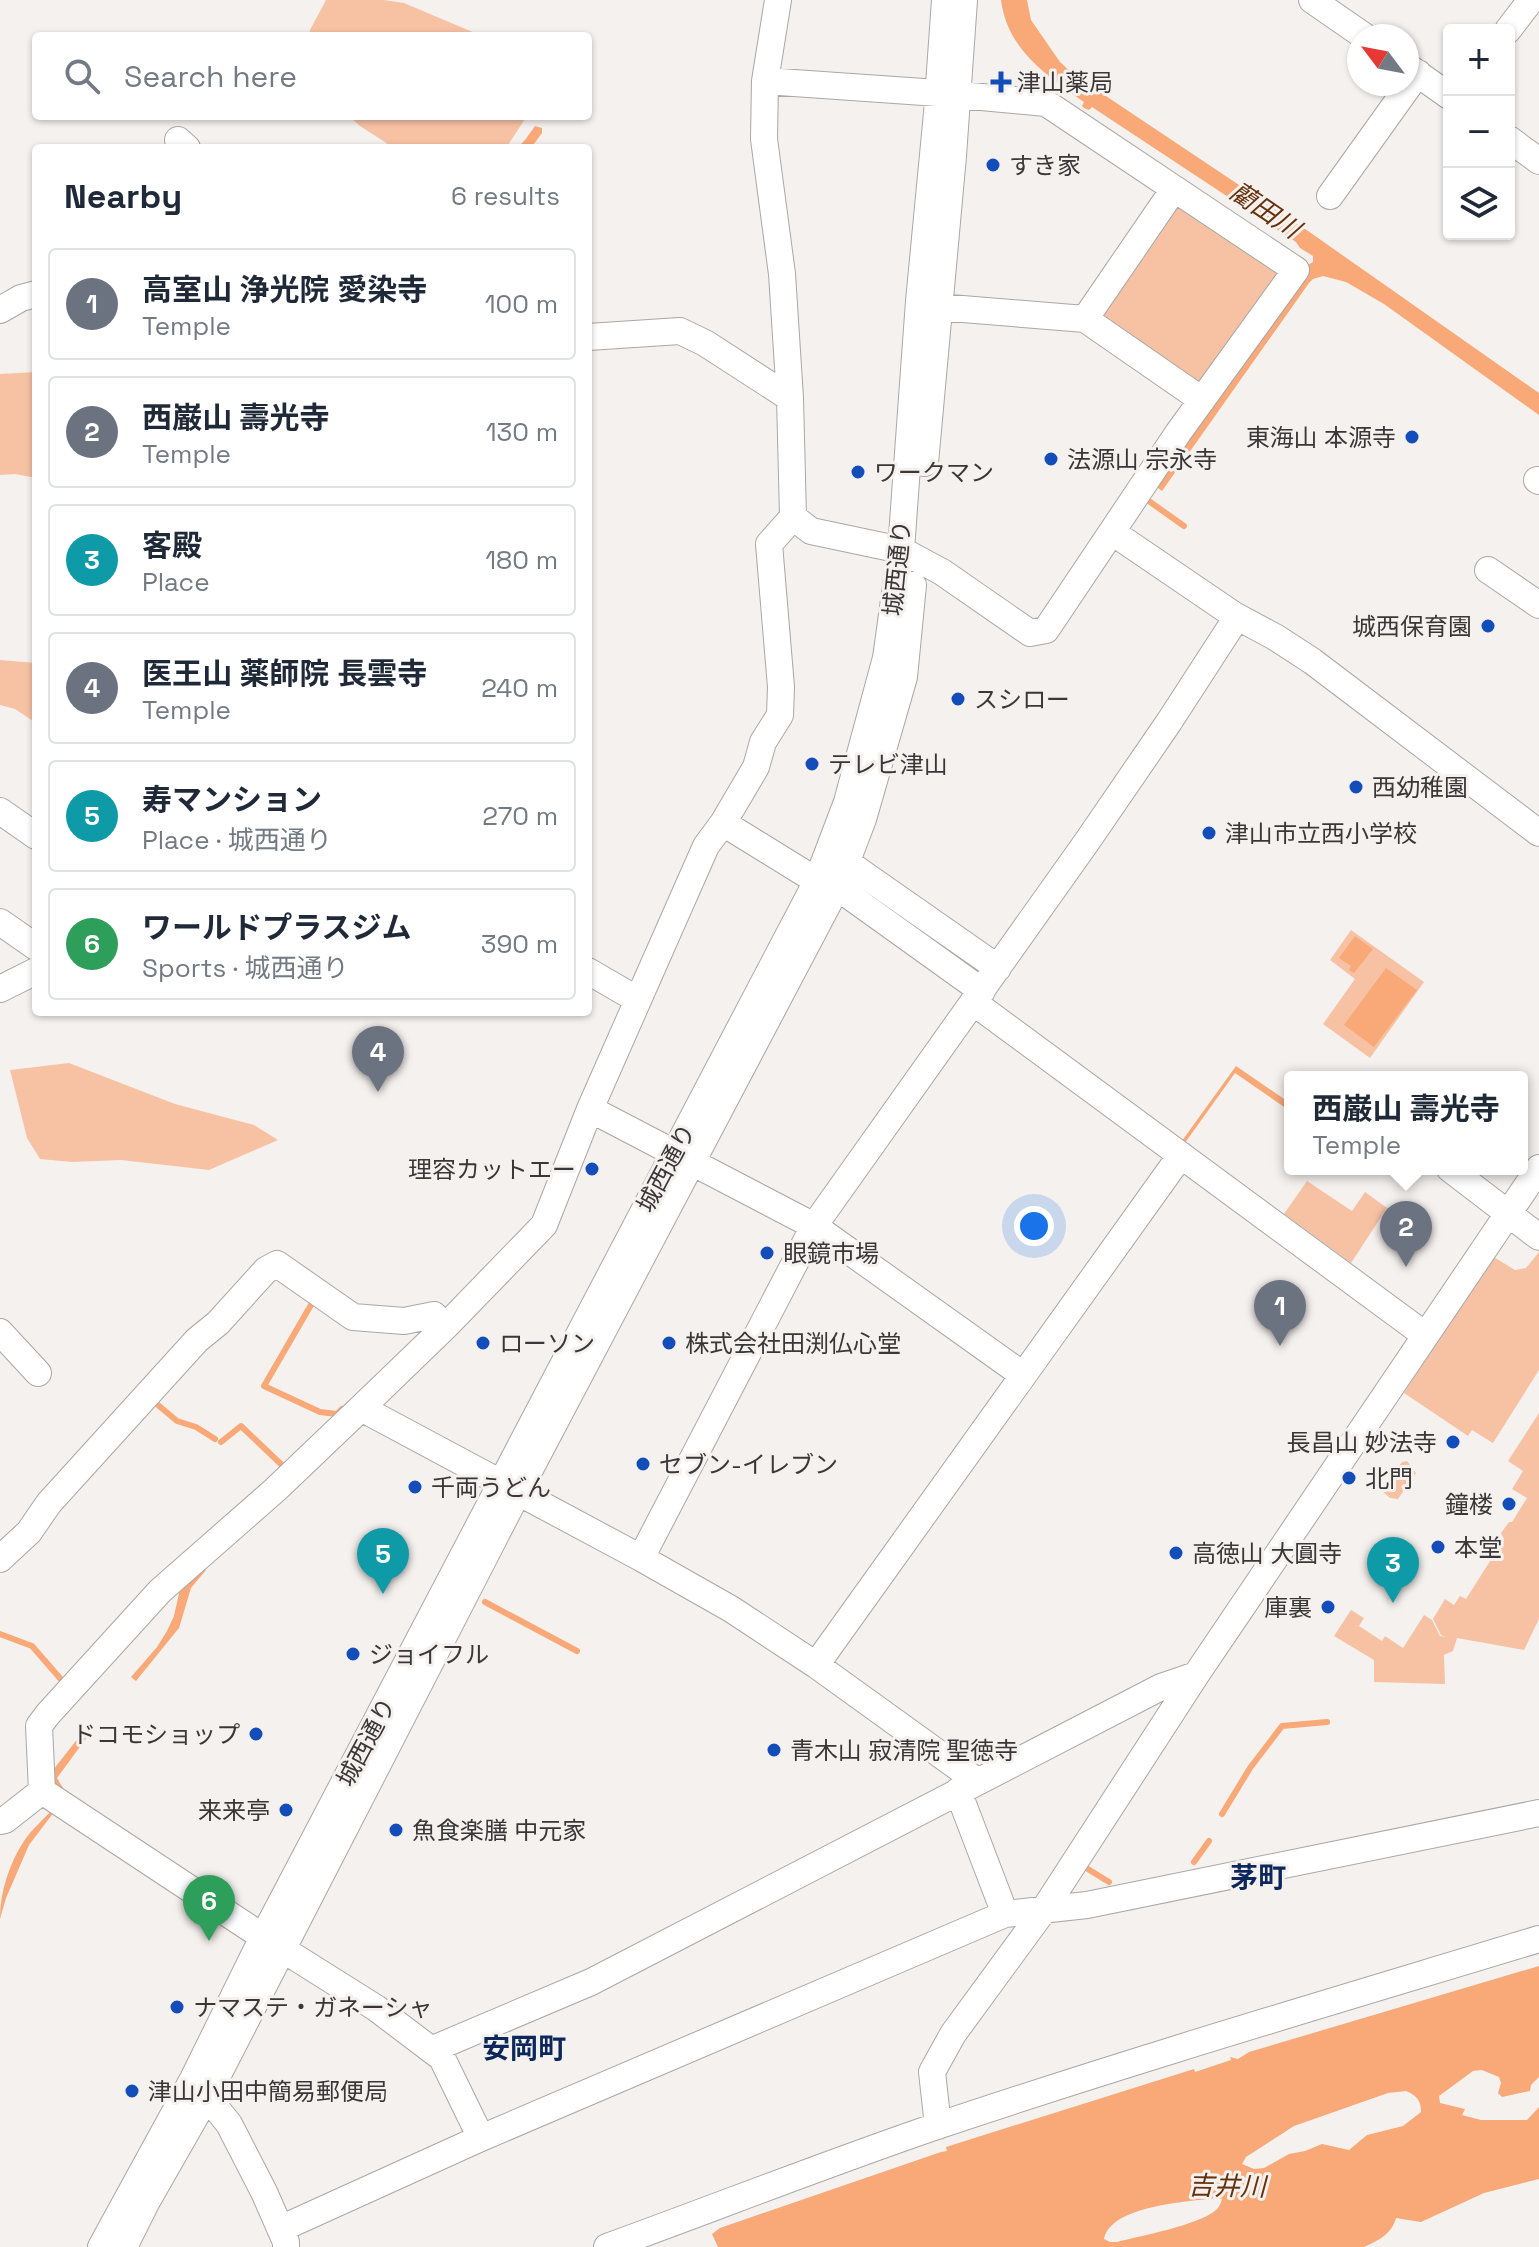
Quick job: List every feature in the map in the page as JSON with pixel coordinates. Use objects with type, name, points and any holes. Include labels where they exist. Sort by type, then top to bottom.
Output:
[{"type":"street","points":[[42,1791],[39,1726],[48,1714],[160,1591],[275,1490],[445,1327],[544,1225],[590,1109],[706,846],[756,767],[763,742],[780,715],[781,687],[769,544],[793,517],[790,398],[782,274],[764,139],[765,81],[778,0]]},
{"type":"street","name":"城西通り","points":[[945,0],[948,94]]},
{"type":"street","name":"城西通り","points":[[124,2247],[272,1943],[827,884],[886,658],[908,554],[948,94],[964,0]]},
{"type":"street","points":[[1312,0],[1347,24]]},
{"type":"street","points":[[1513,24],[1531,0]]},
{"type":"street","points":[[1419,74],[1443,92]]},
{"type":"street","points":[[765,81],[1046,103],[1296,270],[1202,400],[1046,630],[1030,633],[942,572],[908,554],[811,531],[793,517]]},
{"type":"street","points":[[1330,196],[1395,96]]},
{"type":"street","points":[[1515,143],[1539,161]]},
{"type":"street","points":[[1085,319],[1174,189]]},
{"type":"street","points":[[0,310],[32,295]]},
{"type":"street","points":[[928,304],[1085,319],[1202,400]]},
{"type":"street","points":[[592,337],[680,331],[705,343],[790,398]]},
{"type":"street","points":[[1112,532],[1237,617],[1312,661],[1537,827]]},
{"type":"street","points":[[1488,570],[1539,605]]},
{"type":"street","points":[[641,1558],[814,1226],[978,997],[1169,722],[1237,617]]},
{"type":"street","points":[[0,811],[32,833]]},
{"type":"street","points":[[723,823],[827,884],[1181,1155],[1425,1335]]},
{"type":"street","points":[[836,858],[998,968]]},
{"type":"street","points":[[0,922],[32,944]]},
{"type":"street","points":[[0,989],[32,973]]},
{"type":"street","points":[[592,973],[638,1000]]},
{"type":"street","points":[[590,1109],[814,1226],[1023,1375]]},
{"type":"street","points":[[816,1665],[1181,1155]]},
{"type":"street","points":[[938,2126],[932,2072],[953,2034],[1043,1911],[1196,1675],[1539,1168]]},
{"type":"street","points":[[1458,1175],[1539,1237]]},
{"type":"street","points":[[0,1559],[29,1532],[49,1503],[197,1340],[218,1323],[266,1270],[277,1264],[353,1317],[404,1321],[434,1315],[445,1327]]},
{"type":"street","points":[[0,1332],[38,1373]]},
{"type":"street","points":[[361,1408],[641,1558],[731,1609],[816,1665],[967,1786],[1005,1914]]},
{"type":"street","points":[[433,2049],[591,1982],[1161,1687],[1196,1675]]},
{"type":"street","points":[[0,1821],[42,1791]]},
{"type":"street","points":[[42,1791],[376,2008],[433,2049],[442,2058],[481,2138]]},
{"type":"street","points":[[200,2087],[229,2124],[283,2238],[481,2138],[1005,1914],[1087,1905],[1539,1813]]},
{"type":"street","points":[[607,2247],[938,2126],[1539,1939]]},
{"type":"street","name":"城西通り","points":[[101,2247],[200,2087]]},
{"type":"shaded area","points":[[326,0],[384,0],[404,3],[473,32],[310,32]]},
{"type":"shaded area","points":[[353,120],[524,120],[509,144],[388,144]]},
{"type":"shaded area","points":[[1173,203],[1279,267],[1281,279],[1208,383],[1197,384],[1101,318]]},
{"type":"shaded area","points":[[32,372],[32,477],[0,475],[0,374]]},
{"type":"shaded area","points":[[0,660],[32,663],[32,720],[15,709],[0,705]]},
{"type":"shaded area","points":[[1351,930],[1424,982],[1370,1058],[1323,1024],[1355,979],[1330,960]]},
{"type":"shaded area","points":[[69,1063],[175,1104],[254,1125],[278,1140],[209,1170],[121,1160],[72,1162],[40,1159],[27,1138],[10,1070]]},
{"type":"shaded area","points":[[1307,1181],[1352,1211],[1365,1192],[1387,1208],[1351,1263],[1284,1214]]},
{"type":"shaded area","points":[[1539,1252],[1539,1370],[1493,1443],[1472,1430],[1468,1436],[1404,1393],[1492,1256],[1515,1270],[1526,1268]]},
{"type":"shaded area","points":[[1539,1413],[1539,1619],[1524,1650],[1457,1638],[1453,1651],[1444,1655],[1445,1684],[1374,1682],[1374,1660],[1334,1636],[1351,1610],[1364,1618],[1359,1626],[1382,1641],[1385,1636],[1403,1648],[1424,1615],[1432,1620],[1440,1636],[1446,1637],[1441,1635],[1433,1619],[1445,1599],[1454,1605],[1460,1596],[1466,1599],[1504,1539],[1501,1533],[1527,1498],[1512,1489],[1523,1471],[1508,1461]]},
{"type":"shaded area","points":[[1407,1461],[1416,1473],[1398,1499],[1390,1498],[1381,1490],[1402,1462]]},
{"type":"water","name":"藺田川","points":[[1001,0],[1027,0],[1031,20],[1060,62],[1073,74],[1308,231],[1539,393],[1539,415],[1384,304],[1346,282],[1323,276],[1309,283],[1162,491],[1154,485],[1306,266],[1313,262],[1313,256],[1092,107],[1089,110],[1084,108],[1084,102],[1043,71],[1020,47],[1011,33]]},
{"type":"water","points":[[535,126],[542,128],[534,144],[521,144]]},
{"type":"water","points":[[1355,936],[1373,949],[1354,973],[1349,970],[1351,966],[1339,958]]},
{"type":"water","points":[[1386,968],[1417,990],[1374,1047],[1344,1025]]},
{"type":"water","points":[[1236,1066],[1284,1099],[1284,1107],[1235,1073],[1182,1147],[1179,1145]]},
{"type":"water","points":[[199,1563],[206,1570],[191,1588],[179,1628],[136,1681],[131,1677],[157,1647],[174,1616],[182,1580]]},
{"type":"water","points":[[86,1728],[90,1733],[57,1778],[63,1788],[64,1799],[29,1845],[0,1919],[6,1878],[14,1859],[27,1837],[54,1808],[46,1779]]},
{"type":"water","name":"吉井川","points":[[1539,1966],[1539,2077],[1531,2085],[1530,2091],[1502,2097],[1498,2093],[1499,2077],[1482,2070],[1473,2071],[1439,2096],[1440,2103],[1465,2109],[1462,2115],[1481,2120],[1527,2120],[1539,2107],[1539,2179],[1484,2193],[1421,2222],[1396,2218],[1388,2233],[1364,2247],[718,2247],[712,2234],[720,2228],[947,2151],[946,2147],[1194,2069],[1195,2072],[1231,2060],[1230,2057],[1238,2059],[1249,2052]],"holes":[[[1406,2091],[1418,2099],[1421,2112],[1403,2126],[1367,2135],[1349,2150],[1322,2144],[1289,2154],[1264,2168],[1254,2169],[1242,2164],[1246,2157],[1294,2126],[1388,2093]],[[1222,2199],[1217,2209],[1197,2220],[1117,2242],[1104,2239],[1110,2228],[1135,2212]]]},
{"type":"waterway","points":[[1146,499],[1184,526]]},
{"type":"waterway","points":[[315,1298],[264,1386],[320,1412],[337,1414],[342,1409]]},
{"type":"waterway","points":[[152,1400],[177,1421],[196,1427],[215,1439]]},
{"type":"waterway","points":[[221,1442],[241,1426],[284,1467]]},
{"type":"waterway","points":[[485,1602],[577,1651]]},
{"type":"waterway","points":[[0,1634],[32,1646],[65,1684]]},
{"type":"waterway","points":[[1222,1814],[1250,1768],[1282,1726],[1327,1722]]},
{"type":"waterway","points":[[1194,1862],[1209,1841]]},
{"type":"waterway","points":[[1083,1866],[1109,1882]]},
{"type":"place","name":"津山薬局","points":[[1001,82]]},
{"type":"place","name":"すき家","points":[[993,165]]},
{"type":"place","name":"東海山 本源寺","points":[[1412,437]]},
{"type":"place","name":"法源山 宗永寺","points":[[1051,459]]},
{"type":"place","name":"ワークマン","points":[[858,472]]},
{"type":"place","name":"城西保育園","points":[[1488,626]]},
{"type":"place","name":"スシロー","points":[[958,699]]},
{"type":"place","name":"テレビ津山","points":[[812,764]]},
{"type":"place","name":"西幼稚園","points":[[1356,787]]},
{"type":"place","name":"津山市立西小学校","points":[[1209,833]]},
{"type":"place","name":"医王山 薬師院 長雲寺","points":[[378,1092]]},
{"type":"place","name":"理容カットエー","points":[[592,1169]]},
{"type":"place","name":"眼鏡市場","points":[[767,1253]]},
{"type":"place","name":"西巌山 壽光寺","points":[[1406,1267]]},
{"type":"place","name":"ローソン","points":[[483,1343]]},
{"type":"place","name":"株式会社田渕仏心堂","points":[[669,1343]]},
{"type":"place","name":"高室山 浄光院 愛染寺","points":[[1280,1346]]},
{"type":"place","name":"長昌山 妙法寺","points":[[1453,1442]]},
{"type":"place","name":"セブン-イレブン","points":[[643,1464]]},
{"type":"place","name":"北門","points":[[1349,1478]]},
{"type":"place","name":"千両うどん","points":[[415,1487]]},
{"type":"place","name":"鐘楼","points":[[1509,1504]]},
{"type":"place","name":"本堂","points":[[1438,1547]]},
{"type":"place","name":"高徳山 大圓寺","points":[[1176,1553]]},
{"type":"place","name":"寿マンション","points":[[383,1594]]},
{"type":"place","name":"客殿","points":[[1393,1603]]},
{"type":"place","name":"庫裏","points":[[1328,1607]]},
{"type":"place","name":"ジョイフル","points":[[353,1654]]},
{"type":"place","name":"ドコモショップ","points":[[256,1734]]},
{"type":"place","name":"青木山 寂清院 聖徳寺","points":[[774,1750]]},
{"type":"place","name":"来来亭","points":[[286,1810]]},
{"type":"place","name":"魚食楽膳 中元家","points":[[396,1830]]},
{"type":"place","name":"ワールドプラスジム","points":[[209,1941]]},
{"type":"place","name":"ナマステ・ガネーシャ","points":[[177,2007]]},
{"type":"place","name":"津山小田中簡易郵便局","points":[[132,2091]]},
{"type":"district","name":"茅町","points":[[1258,1877]]},
{"type":"district","name":"安岡町","points":[[524,2048]]}]
